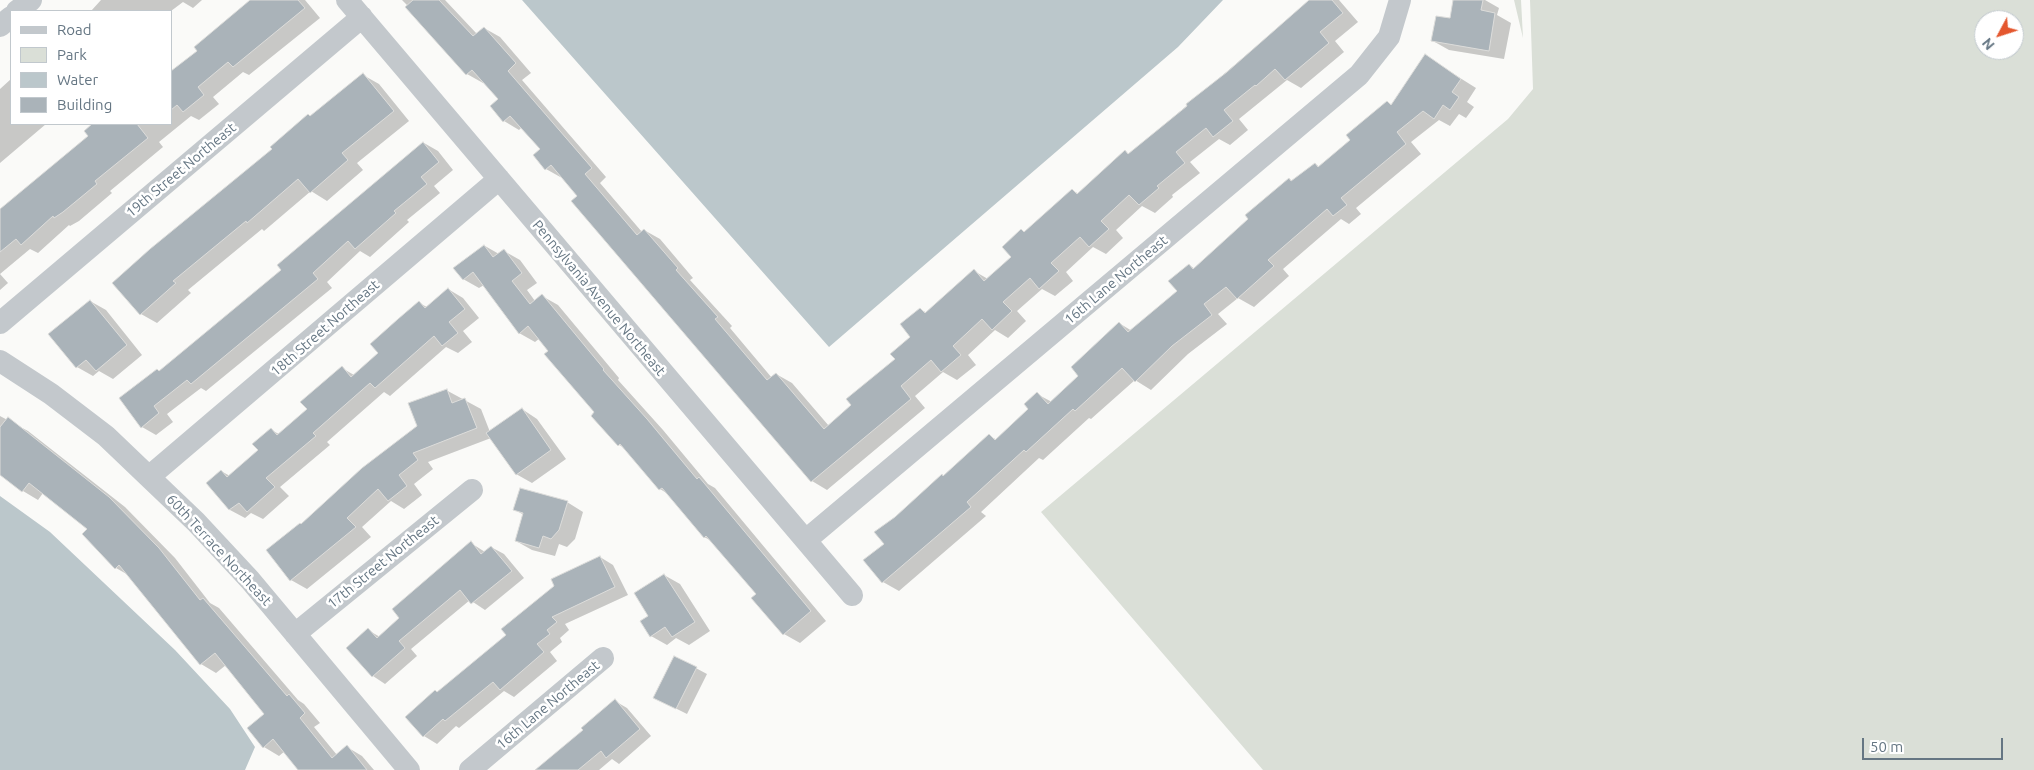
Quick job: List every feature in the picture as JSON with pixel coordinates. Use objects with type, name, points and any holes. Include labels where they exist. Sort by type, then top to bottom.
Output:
[{"type":"street","points":[[19,10],[31,0]]},
{"type":"street","name":"Pennsylvania Avenue Northeast","points":[[347,0],[852,595]]},
{"type":"street","name":"16th Lane Northeast","points":[[806,540],[1359,75],[1389,37],[1400,0]]},
{"type":"street","points":[[0,26],[10,17]]},
{"type":"street","name":"19th Street Northeast","points":[[0,323],[362,17]]},
{"type":"street","name":"18th Street Northeast","points":[[150,476],[499,179]]},
{"type":"street","name":"60th Terrace Northeast","points":[[0,361],[51,394],[106,436],[150,476],[250,580],[409,770]]},
{"type":"street","name":"17th Street Northeast","points":[[295,634],[472,490]]},
{"type":"street","name":"16th Lane Northeast","points":[[470,770],[603,658]]},
{"type":"green space","points":[[1514,0],[1521,0],[1523,38]]},
{"type":"green space","points":[[1530,0],[2034,0],[2034,770],[1263,770],[1041,512],[1508,119],[1533,89]]},
{"type":"water","points":[[522,0],[1223,0],[1178,47],[829,347]]},
{"type":"water","points":[[0,496],[50,532],[175,650],[230,709],[255,747],[245,770],[0,770]]},
{"type":"building","points":[[250,0],[298,0],[305,8],[233,67],[228,62],[198,87],[204,95],[183,112],[177,105],[172,109],[172,70],[197,51],[194,47]]},
{"type":"building","points":[[413,0],[439,0],[473,36],[484,27],[516,63],[508,71],[592,168],[585,174],[637,235],[644,229],[678,268],[676,270],[718,317],[715,319],[767,380],[776,373],[824,429],[851,405],[846,399],[895,359],[890,354],[910,337],[900,324],[920,308],[925,313],[974,269],[984,281],[1011,257],[1002,247],[1021,229],[1024,232],[1072,189],[1077,194],[1125,150],[1128,154],[1187,106],[1186,104],[1227,72],[1309,0],[1332,0],[1343,13],[1320,32],[1329,43],[1285,80],[1275,69],[1224,110],[1233,121],[1213,137],[1206,128],[1176,152],[1185,163],[1157,186],[1159,188],[1139,205],[1129,195],[1101,221],[1109,229],[1089,247],[1080,237],[1051,263],[1059,271],[1039,289],[1030,278],[1003,302],[1012,311],[992,330],[982,319],[953,346],[961,355],[941,372],[931,360],[901,386],[911,399],[811,482],[571,201],[577,196],[551,165],[545,170],[533,155],[540,149],[510,116],[503,122],[490,106],[498,99],[472,70],[466,75],[405,7]]},
{"type":"building","points":[[1453,0],[1483,0],[1481,10],[1495,13],[1489,51],[1431,41],[1436,16],[1450,18]]},
{"type":"building","points":[[1425,54],[1461,79],[1452,92],[1459,97],[1450,110],[1443,105],[1434,119],[1423,111],[1397,132],[1406,144],[1341,198],[1347,205],[1333,216],[1327,209],[1268,260],[1274,266],[1237,299],[1226,287],[1204,304],[1212,315],[1172,346],[1135,382],[1122,368],[1026,452],[1024,450],[967,502],[971,507],[882,583],[863,560],[884,544],[874,532],[895,517],[989,434],[995,440],[1028,409],[1024,404],[1037,392],[1048,404],[1078,376],[1071,367],[1119,322],[1128,332],[1177,291],[1168,281],[1189,264],[1193,269],[1248,219],[1245,215],[1289,178],[1291,181],[1315,163],[1318,167],[1350,140],[1346,135],[1387,101],[1391,105]]},
{"type":"building","points":[[363,73],[394,111],[342,153],[348,160],[310,193],[298,179],[247,223],[246,221],[173,281],[176,283],[140,315],[112,283],[150,249],[272,149],[270,147],[308,114],[310,116]]},
{"type":"building","points":[[91,125],[138,125],[148,138],[95,181],[97,184],[63,212],[54,218],[53,216],[21,245],[16,239],[0,252],[0,209],[88,136],[84,131]]},
{"type":"building","points":[[423,142],[439,162],[421,177],[427,184],[394,211],[396,213],[355,249],[348,241],[313,273],[318,279],[191,384],[187,380],[154,406],[159,413],[141,428],[119,398],[157,369],[159,371],[281,270],[277,265]]},
{"type":"building","points":[[484,245],[493,257],[504,249],[522,273],[512,281],[530,304],[542,294],[603,370],[697,479],[699,477],[811,611],[783,635],[751,598],[756,594],[706,536],[704,538],[662,488],[659,490],[620,444],[618,446],[591,416],[594,412],[544,354],[548,351],[528,326],[519,334],[473,272],[463,280],[453,268]]},
{"type":"building","points":[[448,288],[465,309],[449,322],[458,333],[442,346],[434,336],[375,388],[370,383],[313,433],[316,436],[266,478],[275,487],[247,512],[239,503],[229,510],[206,483],[221,470],[227,477],[258,450],[252,444],[271,428],[277,435],[307,409],[300,402],[342,366],[351,377],[378,353],[370,344],[419,301],[425,308]]},
{"type":"building","points":[[90,300],[127,345],[96,371],[86,360],[76,368],[48,334]]},
{"type":"building","points":[[447,389],[452,403],[465,398],[477,428],[413,453],[418,460],[399,475],[407,486],[388,501],[378,489],[347,518],[356,527],[290,581],[266,550],[301,524],[362,468],[417,426],[408,403]]},
{"type":"building","points":[[522,408],[551,450],[516,475],[486,433]]},
{"type":"building","points":[[8,417],[109,497],[159,548],[200,600],[203,598],[287,696],[289,694],[305,713],[300,718],[332,758],[347,745],[367,770],[298,770],[273,739],[263,748],[247,728],[264,714],[215,653],[200,665],[119,565],[115,569],[82,534],[87,529],[29,483],[22,492],[0,475],[0,427]]},
{"type":"building","points":[[520,488],[568,501],[559,530],[551,539],[543,536],[539,548],[515,541],[523,513],[513,510]]},
{"type":"building","points":[[471,541],[481,554],[491,546],[512,571],[471,604],[460,590],[399,641],[405,648],[372,677],[346,648],[368,628],[377,638],[399,618],[392,609]]},
{"type":"building","points":[[600,556],[615,587],[552,617],[557,622],[547,630],[550,634],[537,644],[544,652],[500,690],[493,682],[445,721],[443,719],[423,737],[405,717],[435,690],[437,692],[506,635],[501,629],[554,586],[551,579]]},
{"type":"building","points":[[664,574],[695,622],[672,637],[665,627],[650,637],[640,621],[648,616],[634,593]]},
{"type":"building","points":[[674,656],[697,667],[676,709],[653,698]]},
{"type":"building","points":[[615,699],[640,729],[606,758],[601,751],[578,770],[535,770],[583,730],[581,728]]}]
